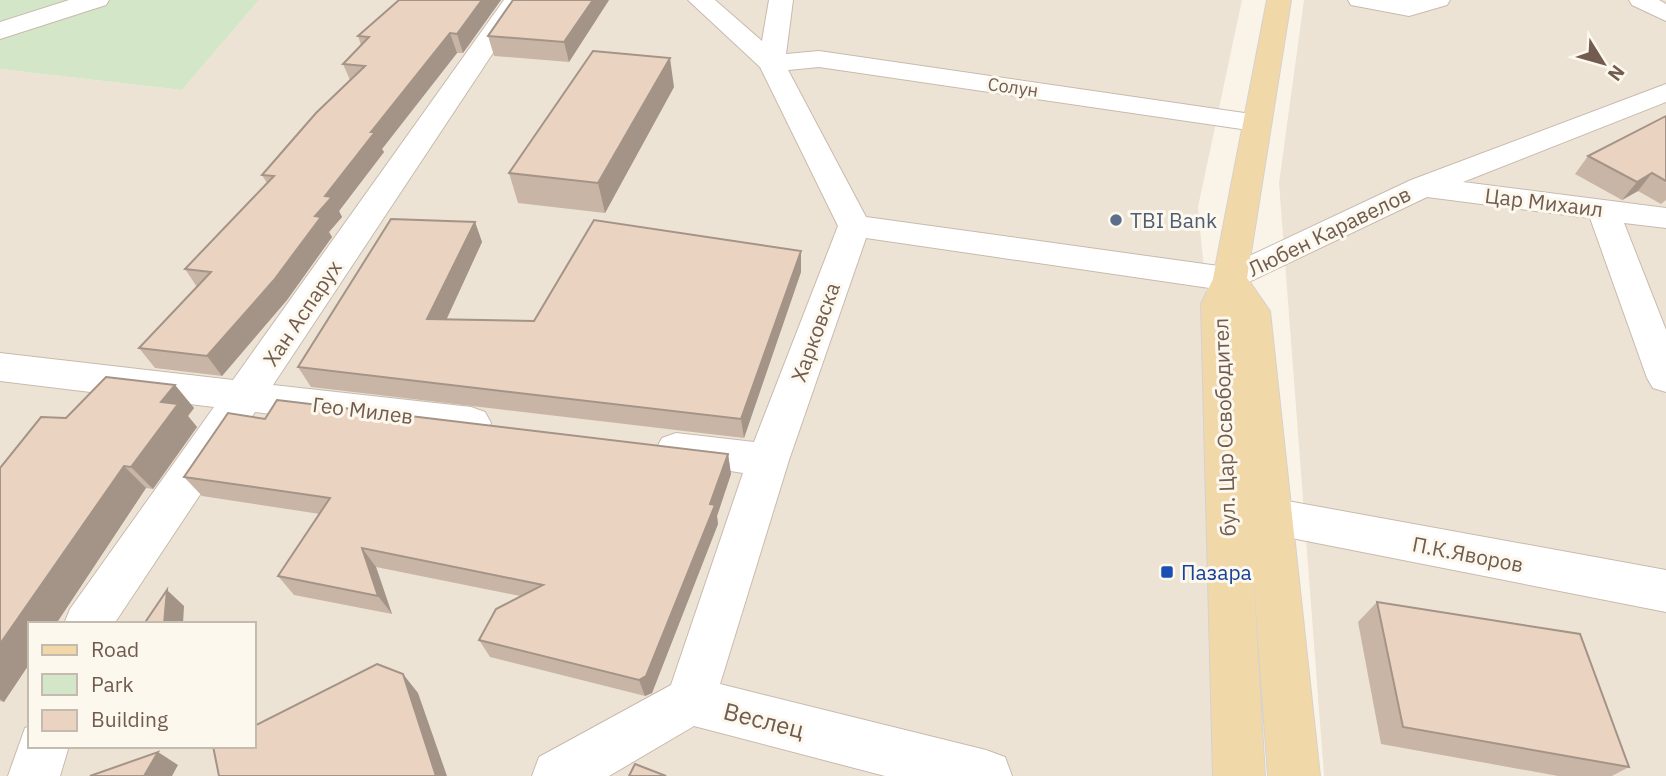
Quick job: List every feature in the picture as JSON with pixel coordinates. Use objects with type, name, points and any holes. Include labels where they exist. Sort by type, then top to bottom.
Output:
[{"type":"main road","name":"бул. Цар Освободител","points":[[1238,776],[1219,304],[1230,279],[1255,122],[1279,0]]},
{"type":"main road","points":[[1230,279],[1252,311],[1294,776]]},
{"type":"street","points":[[0,31],[38,16],[97,0]]},
{"type":"street","name":"Хан Аспарух","points":[[88,622],[516,0]]},
{"type":"street","points":[[700,0],[771,63],[854,226]]},
{"type":"street","points":[[771,63],[781,0]]},
{"type":"street","points":[[1360,0],[1409,9],[1438,0]]},
{"type":"street","points":[[1641,0],[1666,14]]},
{"type":"street","name":"Солун","points":[[771,63],[819,59],[1255,122]]},
{"type":"street","name":"Любен Kаравелов","points":[[854,226],[1230,279],[1422,187],[1666,92]]},
{"type":"street","name":"Цар Михаил","points":[[1422,187],[1666,218]]},
{"type":"street","points":[[1602,210],[1658,339],[1666,378]]},
{"type":"street","name":"Харковска","points":[[690,701],[768,460],[854,226]]},
{"type":"street","name":"Гео Милев","points":[[0,368],[507,428]]},
{"type":"street","points":[[644,445],[768,460]]},
{"type":"street","name":"П.К.Яворов","points":[[1271,516],[1666,591]]},
{"type":"street","points":[[558,776],[690,701]]},
{"type":"street","name":"Веслец","points":[[690,701],[986,776]]},
{"type":"street","points":[[34,776],[42,748]]},
{"type":"shaded area","points":[[259,0],[1242,0],[1198,207],[1253,776],[0,776],[0,69],[182,90]]},
{"type":"shaded area","points":[[1304,0],[1666,0],[1666,776],[1324,776],[1279,183]]},
{"type":"green space","points":[[0,0],[259,0],[182,90],[0,69]]},
{"type":"building","points":[[399,0],[482,0],[457,34],[450,33],[371,132],[375,132],[325,196],[332,197],[315,216],[321,217],[274,280],[207,356],[139,348],[211,272],[185,269],[274,176],[262,175],[316,113],[365,66],[343,64],[369,37],[358,36]]},
{"type":"building","points":[[513,0],[593,0],[564,42],[488,36]]},
{"type":"building","points":[[593,51],[670,58],[598,183],[509,173]]},
{"type":"building","points":[[1666,116],[1666,181],[1652,173],[1637,182],[1588,156]]},
{"type":"building","points":[[391,219],[475,222],[427,319],[534,321],[594,220],[801,251],[741,419],[298,367]]},
{"type":"building","points":[[106,377],[175,385],[161,402],[178,404],[131,467],[124,466],[0,644],[0,468],[41,417],[66,418]]},
{"type":"building","points":[[277,400],[728,454],[710,504],[715,505],[646,676],[639,680],[479,640],[496,609],[543,585],[362,548],[378,596],[278,576],[330,498],[184,477],[228,413],[265,419]]},
{"type":"building","points":[[167,590],[164,622],[145,622]]},
{"type":"building","points":[[1377,602],[1580,634],[1629,767],[1403,727]]},
{"type":"building","points":[[377,664],[403,674],[436,776],[219,776],[213,748],[256,748],[256,725]]},
{"type":"building","points":[[158,752],[144,776],[90,776]]},
{"type":"building","points":[[635,764],[666,776],[629,776]]},
{"type":"place","name":"TBI Bank","points":[[1116,220]]},
{"type":"place","name":"Пазара","points":[[1167,572]]}]
